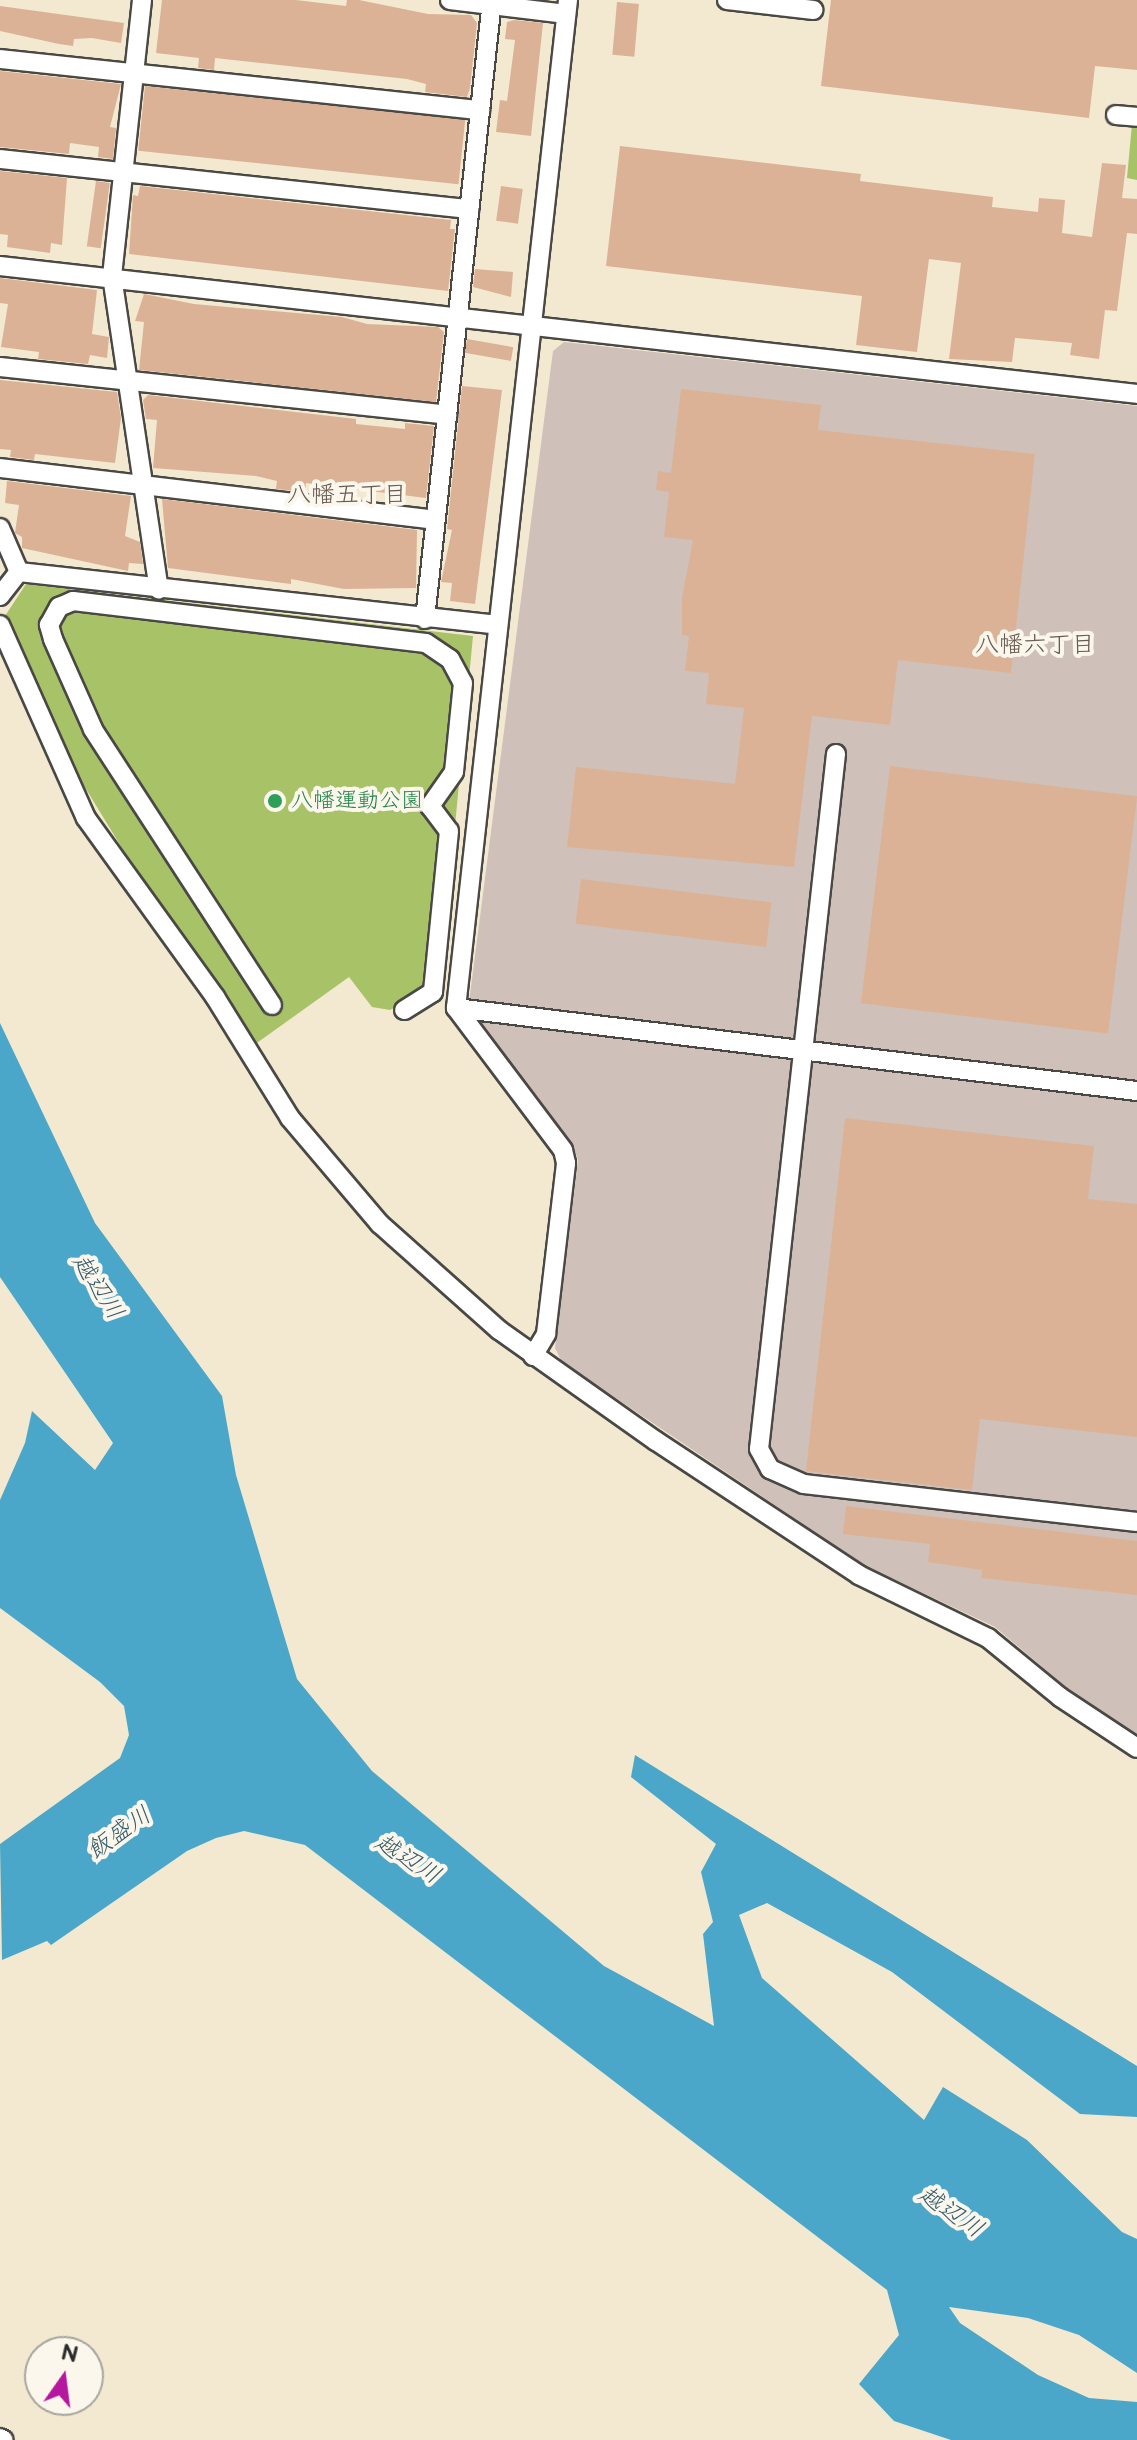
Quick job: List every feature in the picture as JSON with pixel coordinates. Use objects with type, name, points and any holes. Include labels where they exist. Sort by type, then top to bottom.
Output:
[{"type":"street","points":[[142,0],[112,276],[159,590]]},
{"type":"street","points":[[450,0],[567,7],[457,1001],[563,1150],[566,1163],[546,1334],[533,1356]]},
{"type":"street","points":[[727,0],[813,10]]},
{"type":"street","points":[[425,619],[491,2]]},
{"type":"street","points":[[0,59],[480,110]]},
{"type":"street","points":[[1116,115],[1137,117]]},
{"type":"street","points":[[0,159],[469,209]]},
{"type":"street","points":[[0,266],[458,314],[1137,394]]},
{"type":"street","points":[[0,367],[447,415]]},
{"type":"street","points":[[0,468],[434,520]]},
{"type":"street","points":[[0,528],[19,572]]},
{"type":"street","points":[[19,572],[159,590],[498,625]]},
{"type":"street","points":[[0,596],[19,572]]},
{"type":"street","points":[[105,606],[108,583]]},
{"type":"street","points":[[272,1005],[123,782],[53,639],[49,625],[59,607],[73,601],[426,643],[450,659],[463,683],[454,772],[430,806],[449,831],[433,992]]},
{"type":"street","points":[[0,625],[86,818],[215,997],[290,1118],[388,1233],[533,1356],[859,1575],[988,1638],[1060,1697],[1137,1748]]},
{"type":"street","points":[[836,754],[759,1449],[770,1469],[804,1484],[1137,1522]]},
{"type":"street","points":[[433,992],[457,1001],[804,1052],[1137,1091]]},
{"type":"street","points":[[404,1010],[433,992]]},
{"type":"shaded area","points":[[564,342],[1137,406],[1137,1735],[1066,1687],[995,1627],[864,1565],[562,1362],[555,1348],[578,1160],[573,1146],[468,1010],[553,351]]},
{"type":"green space","points":[[1132,124],[1137,124],[1137,180],[1127,178]]},
{"type":"green space","name":"八幡運動公園","points":[[26,584],[473,636],[440,984],[390,1010],[372,1007],[349,977],[254,1045],[194,949],[128,858],[58,743],[5,616]]},
{"type":"water","points":[[0,1023],[95,1223],[222,1396],[236,1475],[297,1679],[372,1771],[604,1966],[714,2026],[703,1934],[713,1922],[701,1872],[716,1844],[631,1777],[635,1755],[1137,2066],[1137,2117],[1080,2114],[892,1972],[767,1903],[739,1915],[762,1978],[924,2120],[943,2087],[1027,2140],[1122,2232],[1137,2239],[1137,2373],[1079,2335],[1028,2318],[949,2307],[960,2323],[1038,2375],[1089,2398],[1137,2402],[1137,2440],[951,2440],[894,2421],[859,2384],[899,2335],[887,2290],[305,1845],[244,1831],[216,1838],[187,1851],[51,1945],[47,1941],[2,1960],[0,1844],[120,1758],[129,1735],[124,1706],[100,1682],[0,1608],[0,1500],[25,1443],[32,1411],[95,1470],[113,1443],[0,1277]]},
{"type":"building","points":[[162,0],[296,0],[346,6],[347,0],[359,0],[428,14],[471,15],[477,23],[470,88],[467,97],[425,92],[426,84],[407,79],[215,58],[214,70],[198,68],[199,58],[156,53]]},
{"type":"building","points":[[831,0],[1137,0],[1137,70],[1095,66],[1089,118],[821,86]]},
{"type":"building","points":[[617,2],[639,4],[634,57],[612,55]]},
{"type":"building","points":[[0,6],[124,23],[121,43],[92,38],[74,39],[73,46],[0,31]]},
{"type":"building","points":[[507,22],[543,23],[531,136],[496,132],[500,100],[507,101],[515,40],[505,39]]},
{"type":"building","points":[[0,71],[121,84],[110,127],[116,128],[113,159],[98,157],[99,147],[70,143],[69,154],[0,147]]},
{"type":"building","points":[[145,86],[465,120],[458,184],[138,151]]},
{"type":"building","points":[[620,146],[861,174],[860,181],[993,197],[992,207],[1038,212],[1039,198],[1065,200],[1062,233],[1092,237],[1102,163],[1126,165],[1122,198],[1137,199],[1137,234],[1127,233],[1117,311],[1105,310],[1099,359],[1070,355],[1072,343],[1015,338],[1012,362],[949,359],[961,263],[929,259],[917,352],[856,345],[862,296],[606,266]]},
{"type":"building","points":[[0,171],[67,178],[62,245],[51,243],[50,253],[7,247],[8,235],[0,234]]},
{"type":"building","points":[[96,181],[110,183],[101,248],[87,246]]},
{"type":"building","points":[[140,186],[451,220],[450,229],[455,229],[448,291],[129,254],[133,195],[138,196]]},
{"type":"building","points":[[501,186],[523,189],[518,224],[496,221]]},
{"type":"building","points":[[475,269],[513,272],[511,297],[473,287]]},
{"type":"building","points":[[0,278],[97,290],[92,334],[109,337],[107,358],[90,355],[88,364],[38,359],[39,352],[1,347],[8,304],[0,303]]},
{"type":"building","points":[[144,294],[194,304],[342,317],[367,324],[438,327],[444,332],[436,402],[139,370],[144,322],[135,321]]},
{"type":"building","points":[[467,339],[513,347],[511,361],[465,353]]},
{"type":"building","points":[[0,380],[117,392],[121,418],[115,463],[35,454],[34,460],[10,457],[11,450],[0,449]]},
{"type":"building","points":[[462,386],[502,390],[475,604],[450,601],[452,583],[441,582],[452,530],[447,529]]},
{"type":"building","points":[[681,389],[821,405],[818,430],[1035,454],[1011,673],[898,660],[890,725],[812,716],[794,867],[567,847],[576,767],[735,784],[744,708],[706,704],[709,673],[685,671],[689,636],[682,635],[682,598],[693,540],[664,537],[669,492],[656,490],[658,471],[671,473]]},
{"type":"building","points":[[148,395],[356,419],[356,424],[405,429],[405,423],[434,426],[426,498],[306,483],[305,492],[276,489],[277,481],[256,476],[153,468],[157,420],[146,419],[143,400]]},
{"type":"building","points":[[7,481],[131,496],[125,536],[140,542],[143,564],[129,563],[128,571],[22,548],[22,537],[15,533],[19,505],[5,503]]},
{"type":"building","points":[[162,499],[417,530],[416,588],[344,589],[291,579],[291,584],[168,568]]},
{"type":"building","points":[[890,766],[1137,796],[1108,1034],[861,1003]]},
{"type":"building","points":[[581,879],[772,902],[766,947],[576,924]]},
{"type":"building","points":[[845,1118],[1094,1146],[1088,1199],[1137,1204],[1137,1437],[980,1419],[972,1490],[806,1471]]},
{"type":"building","points":[[846,1506],[1137,1541],[1137,1595],[981,1578],[982,1570],[928,1562],[930,1544],[843,1534]]},
{"type":"place","name":"八幡運動公園","points":[[275,801]]},
{"type":"district","name":"八幡五丁目","points":[[347,495]]},
{"type":"district","name":"八幡六丁目","points":[[1035,645]]},
{"type":"water label","name":"越辺川","points":[[98,1287]]},
{"type":"water label","name":"飯盛川","points":[[119,1833]]},
{"type":"water label","name":"越辺川","points":[[408,1859]]},
{"type":"water label","name":"越辺川","points":[[951,2212]]}]
